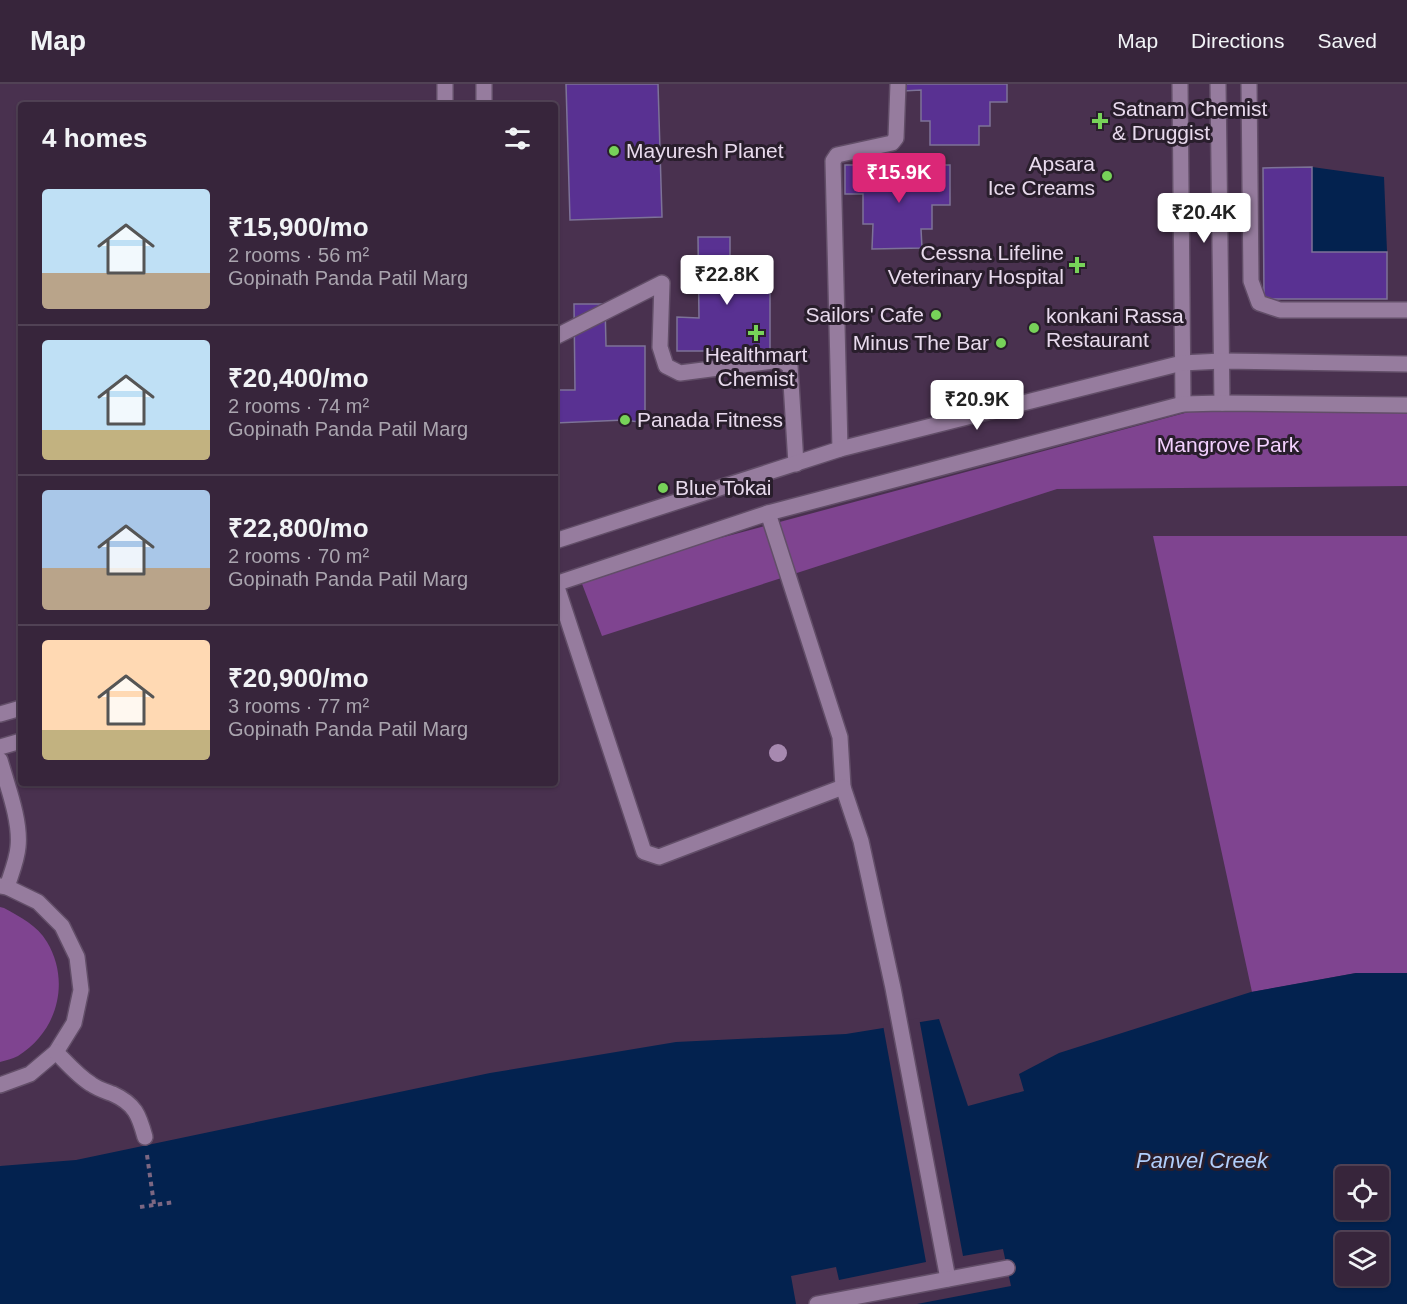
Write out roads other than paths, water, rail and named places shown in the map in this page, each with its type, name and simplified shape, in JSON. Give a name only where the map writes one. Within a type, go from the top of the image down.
[{"type":"street","points":[[445,84],[445,102]]},
{"type":"street","points":[[484,84],[484,102]]},
{"type":"street","points":[[840,449],[833,161],[837,155],[892,143],[896,138],[898,84]]},
{"type":"street","points":[[1180,84],[1183,404]]},
{"type":"street","points":[[1218,84],[1222,403]]},
{"type":"street","points":[[1249,84],[1251,281],[1259,303],[1280,310],[1407,310]]},
{"type":"street","points":[[558,335],[662,283],[660,347],[666,366],[680,373],[781,360],[790,366],[796,464]]},
{"type":"street","points":[[558,540],[840,449],[1182,363],[1222,361],[1407,364]]},
{"type":"street","points":[[558,583],[768,513],[1183,404],[1407,405]]},
{"type":"street","points":[[768,513],[840,737],[843,787],[861,841],[948,1279]]},
{"type":"street","points":[[558,590],[644,852],[659,857],[843,787]]},
{"type":"street","points":[[0,714],[18,709]]},
{"type":"street","points":[[0,747],[18,742]]},
{"type":"street","points":[[0,760],[19,831],[16,860],[4,886],[38,902],[62,926],[77,957],[81,990],[74,1023],[56,1052],[30,1074],[0,1085]]},
{"type":"street","points":[[56,1052],[83,1079],[129,1103],[137,1111],[145,1137]]},
{"type":"street","points":[[817,1304],[1007,1268]]},
{"type":"water","points":[[1312,167],[1384,177],[1387,252],[1312,252]]},
{"type":"water","name":"Panvel Creek","points":[[1356,973],[1407,973],[1407,1304],[0,1304],[0,1166],[76,1160],[490,1073],[676,1042],[846,1034],[939,1019],[968,1106],[1024,1091],[1019,1074],[1059,1053],[1251,992]]},
{"type":"place","name":"Satnam Chemist & Druggist","points":[[1100,121]]},
{"type":"place","name":"Mayuresh Planet","points":[[614,151]]},
{"type":"place","name":"Apsara Ice Creams","points":[[1107,176]]},
{"type":"place","name":"Cessna Lifeline Veterinary Hospital","points":[[1077,265]]},
{"type":"place","name":"Sailors' Cafe","points":[[936,315]]},
{"type":"place","name":"konkani Rassa Restaurant","points":[[1034,328]]},
{"type":"place","name":"Healthmart Chemist","points":[[756,333]]},
{"type":"place","name":"Minus The Bar","points":[[1001,343]]},
{"type":"place","name":"Panada Fitness","points":[[625,420]]},
{"type":"place","name":"Blue Tokai","points":[[663,488]]},
{"type":"park label","name":"Mangrove Park","points":[[1228,445]]}]
